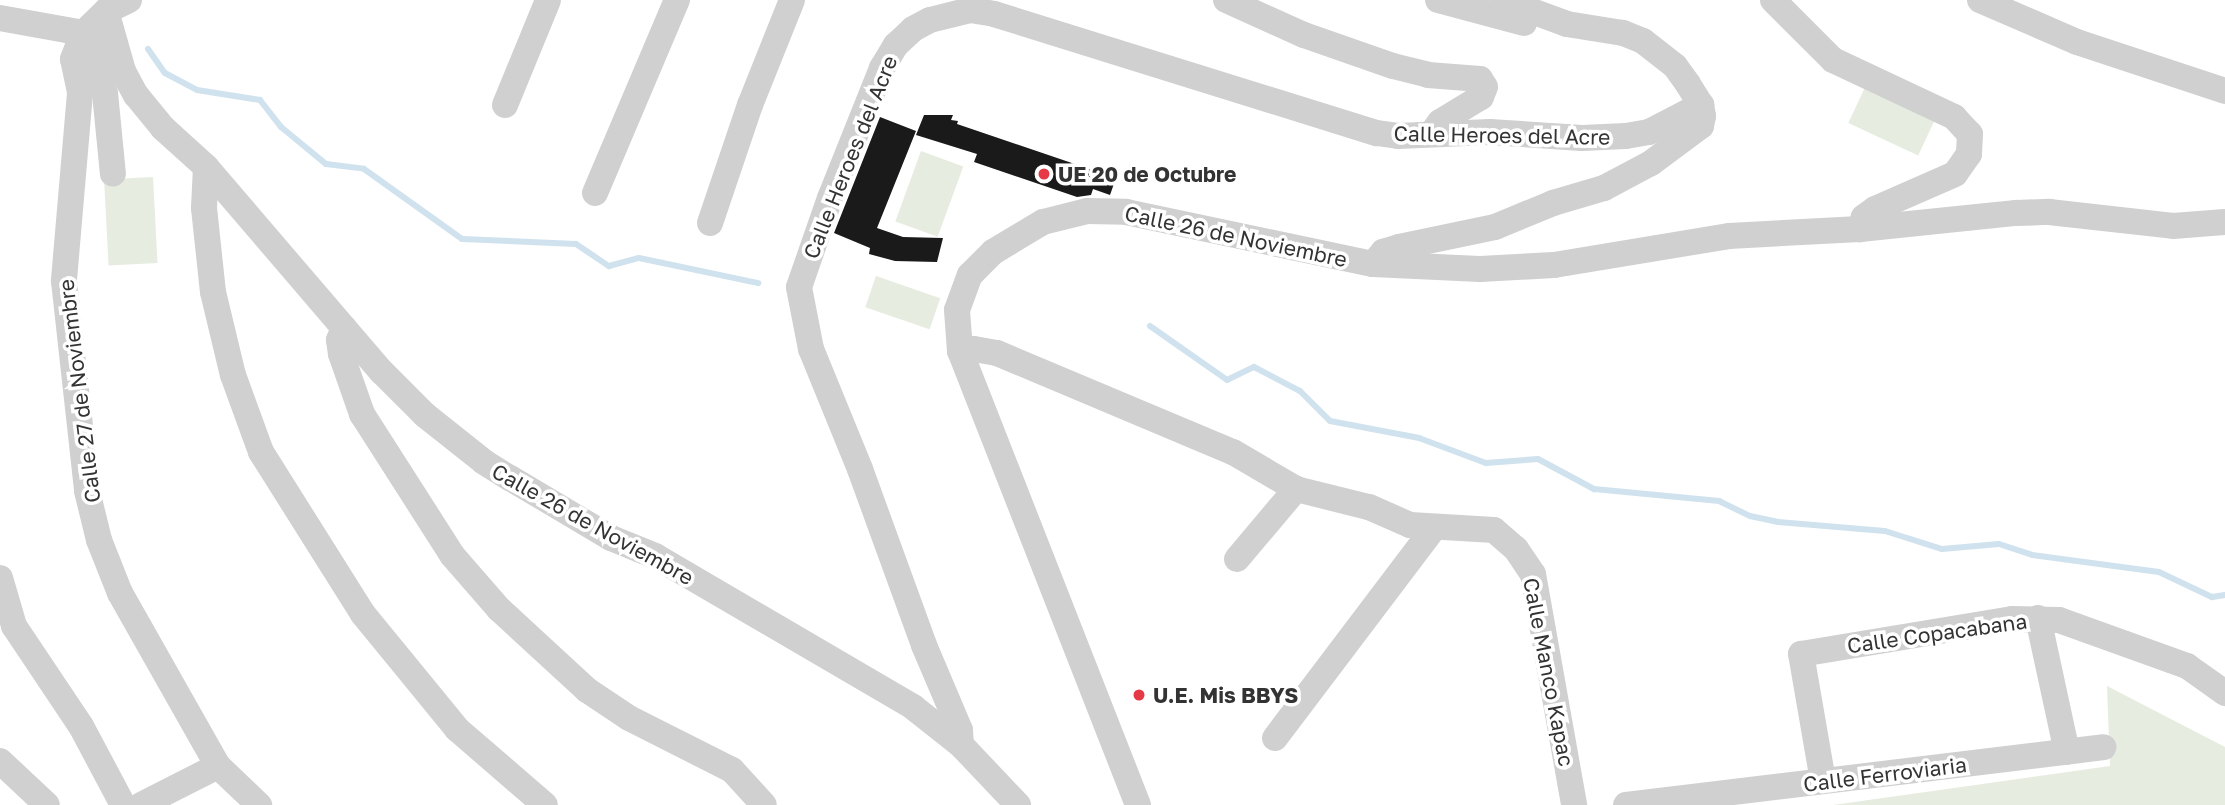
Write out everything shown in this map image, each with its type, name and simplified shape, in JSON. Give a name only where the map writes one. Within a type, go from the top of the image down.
[{"type":"street","points":[[505,105],[548,0]]},
{"type":"street","points":[[596,193],[677,0]]},
{"type":"street","points":[[710,223],[750,104],[792,0]]},
{"type":"street","points":[[1226,0],[1304,35],[1392,66],[1428,75],[1480,79],[1485,87],[1481,97],[1440,122],[1432,133]]},
{"type":"street","points":[[1438,0],[1595,43],[1617,41],[1623,33]]},
{"type":"street","points":[[1373,264],[1383,252],[1495,227],[1553,202],[1604,188],[1686,140],[1700,127],[1703,116],[1701,106],[1675,66],[1643,41],[1623,33],[1567,23],[1502,0]]},
{"type":"street","points":[[1773,0],[1833,60],[1954,117],[1970,134],[1969,154],[1955,174],[1875,209],[1864,217],[1860,229]]},
{"type":"street","points":[[1980,0],[2077,42],[2225,91]]},
{"type":"street","points":[[83,33],[118,6]]},
{"type":"street","name":"Calle 26 de Noviembre","points":[[118,6],[123,71],[136,94],[163,128],[206,167],[344,328],[425,415],[484,463],[611,538],[655,556],[913,707],[961,745],[1018,805]]},
{"type":"street","name":"Calle Heroes del Acre","points":[[961,745],[960,730],[924,645],[860,469],[811,349],[799,287],[835,186],[882,68],[896,45],[913,29],[930,20],[970,10],[982,12],[1044,27],[1377,134],[1626,136],[1649,132],[1701,106]]},
{"type":"street","points":[[0,18],[83,33],[94,42],[95,68],[105,93],[113,174]]},
{"type":"street","name":"Calle 27 de Noviembre","points":[[83,33],[74,59],[80,93],[64,281],[66,324],[87,491],[99,540],[120,593],[218,766],[258,805]]},
{"type":"street","points":[[206,167],[204,208],[213,292],[233,375],[261,452],[362,614],[457,729],[545,805]]},
{"type":"street","name":"Calle 26 de Noviembre","points":[[1138,805],[960,351],[957,310],[970,275],[993,252],[1043,222],[1087,211],[1126,212],[1373,264],[1480,269],[1554,265],[1729,236],[1860,229],[2038,212],[2173,226],[2225,222]]},
{"type":"street","points":[[344,328],[339,340],[341,354],[362,414],[452,555],[499,609],[587,690],[629,718],[732,770],[764,805]]},
{"type":"street","name":"Calle Manco Kapac","points":[[960,351],[974,349],[997,353],[1233,452],[1296,489],[1370,507],[1403,523],[1434,528],[1493,530],[1516,549],[1534,574],[1574,805]]},
{"type":"street","points":[[1237,559],[1296,489]]},
{"type":"street","points":[[1275,738],[1434,528]]},
{"type":"street","points":[[0,578],[13,626],[81,726],[123,805]]},
{"type":"street","points":[[2038,618],[2067,752]]},
{"type":"street","name":"Calle Copacabana","points":[[1823,781],[1801,654],[2012,619],[2038,618],[2059,620],[2188,666],[2225,693]]},
{"type":"street","name":"Calle Ferroviaria","points":[[1626,805],[1697,801],[1823,781],[2103,747]]},
{"type":"street","points":[[0,761],[47,805]]},
{"type":"street","points":[[142,805],[218,766]]},
{"type":"shaded area","points":[[1867,83],[1937,116],[1918,155],[1848,123]]},
{"type":"shaded area","points":[[921,151],[963,166],[938,237],[895,221]]},
{"type":"shaded area","points":[[153,177],[158,263],[109,265],[104,180]]},
{"type":"shaded area","points":[[876,276],[940,298],[930,329],[865,307]]},
{"type":"shaded area","points":[[2107,686],[2225,747],[2225,805],[1833,805],[2110,766]]},
{"type":"building","points":[[924,115],[953,115],[951,120],[958,121],[957,124],[1116,178],[1110,195],[1093,189],[1091,195],[1077,197],[974,162],[977,154],[916,135]]},
{"type":"building","points":[[880,117],[916,131],[877,228],[903,237],[943,238],[937,262],[895,261],[869,254],[870,248],[834,233]]},
{"type":"waterway","points":[[148,49],[165,73],[197,90],[260,100],[281,127],[326,164],[364,169],[462,239],[576,244],[609,266],[639,258],[758,283]]},
{"type":"waterway","points":[[1150,326],[1227,380],[1254,367],[1300,391],[1330,421],[1419,438],[1486,463],[1538,459],[1594,489],[1719,501],[1750,516],[1778,522],[1885,531],[1942,549],[1999,544],[2032,555],[2159,572],[2212,597],[2225,595]]},
{"type":"place","name":"UE 20 de Octubre","points":[[1044,174]]},
{"type":"place","name":"U.E. Mis BBYS","points":[[1139,695]]}]
